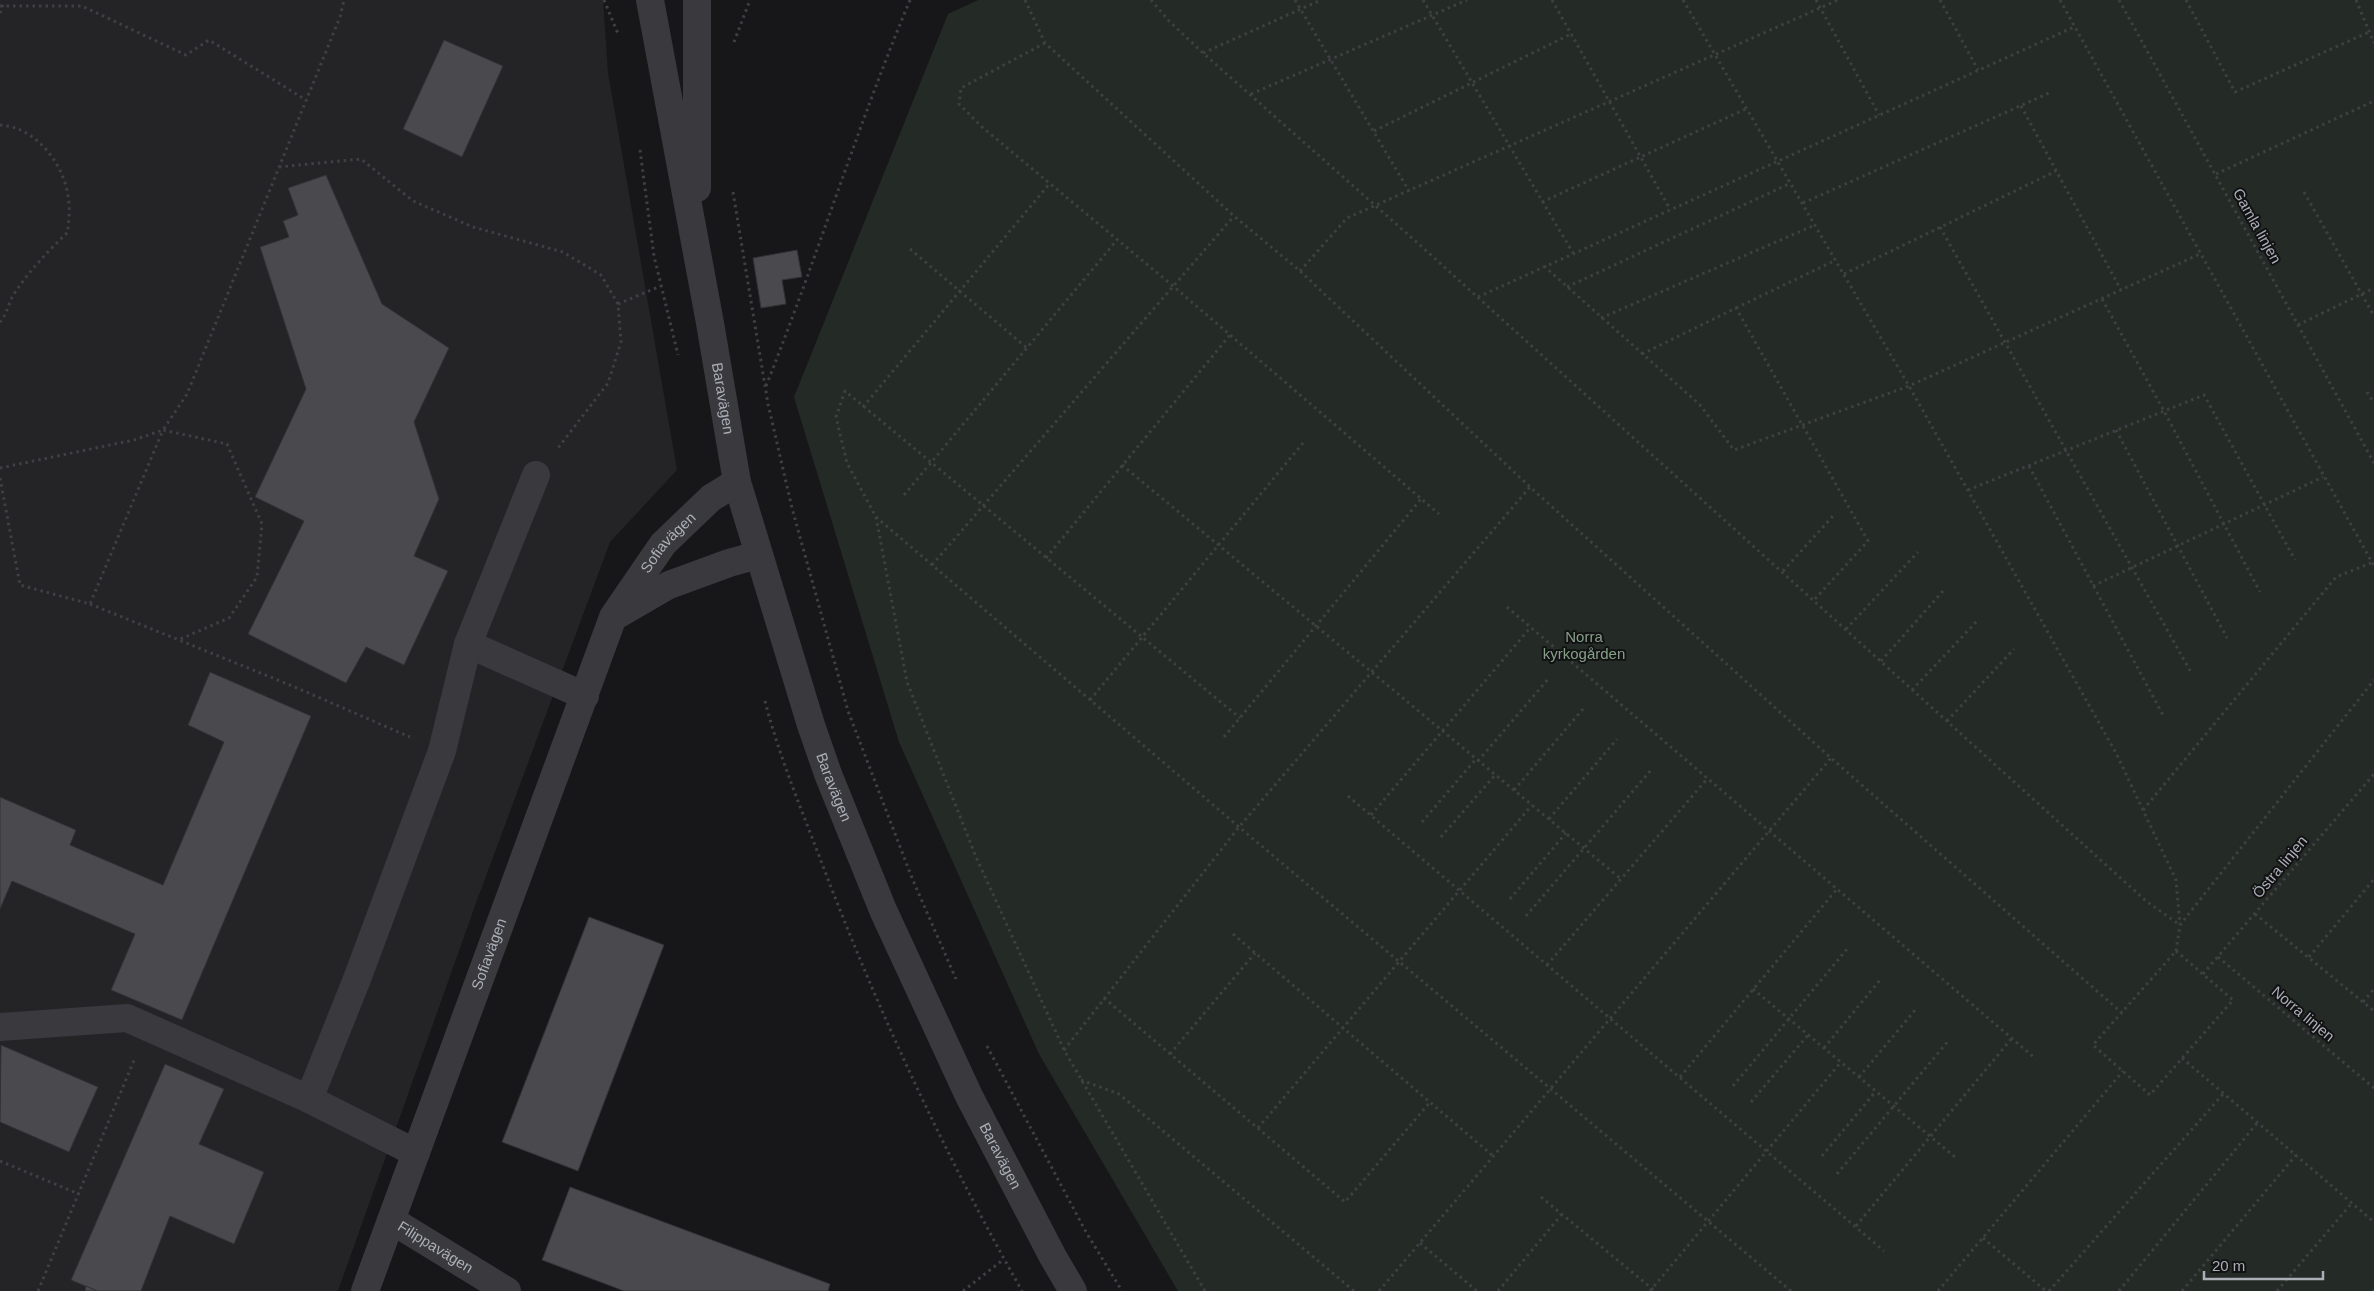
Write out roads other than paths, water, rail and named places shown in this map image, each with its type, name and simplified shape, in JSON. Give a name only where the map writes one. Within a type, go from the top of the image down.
[{"type":"street","name":"Baravägen","points":[[650,0],[737,482],[758,556],[828,774],[883,910],[969,1096],[1053,1257],[1073,1291]]},
{"type":"street","name":"Baravägen","points":[[696,247],[698,136],[697,0]]},
{"type":"street","points":[[309,1099],[357,979],[442,751],[468,644],[536,475]]},
{"type":"street","name":"Sofiavägen","points":[[365,1291],[613,617],[663,544],[711,498],[737,482]]},
{"type":"street","name":"Sofiavägen","points":[[613,617],[669,585],[728,563],[758,556]]},
{"type":"street","points":[[468,644],[584,696]]},
{"type":"street","points":[[0,1027],[127,1018],[309,1099],[416,1153]]},
{"type":"street","name":"Filippavägen","points":[[391,1220],[507,1291]]},
{"type":"park label","name":"Norra kyrkogården","points":[[1584,646]]}]
